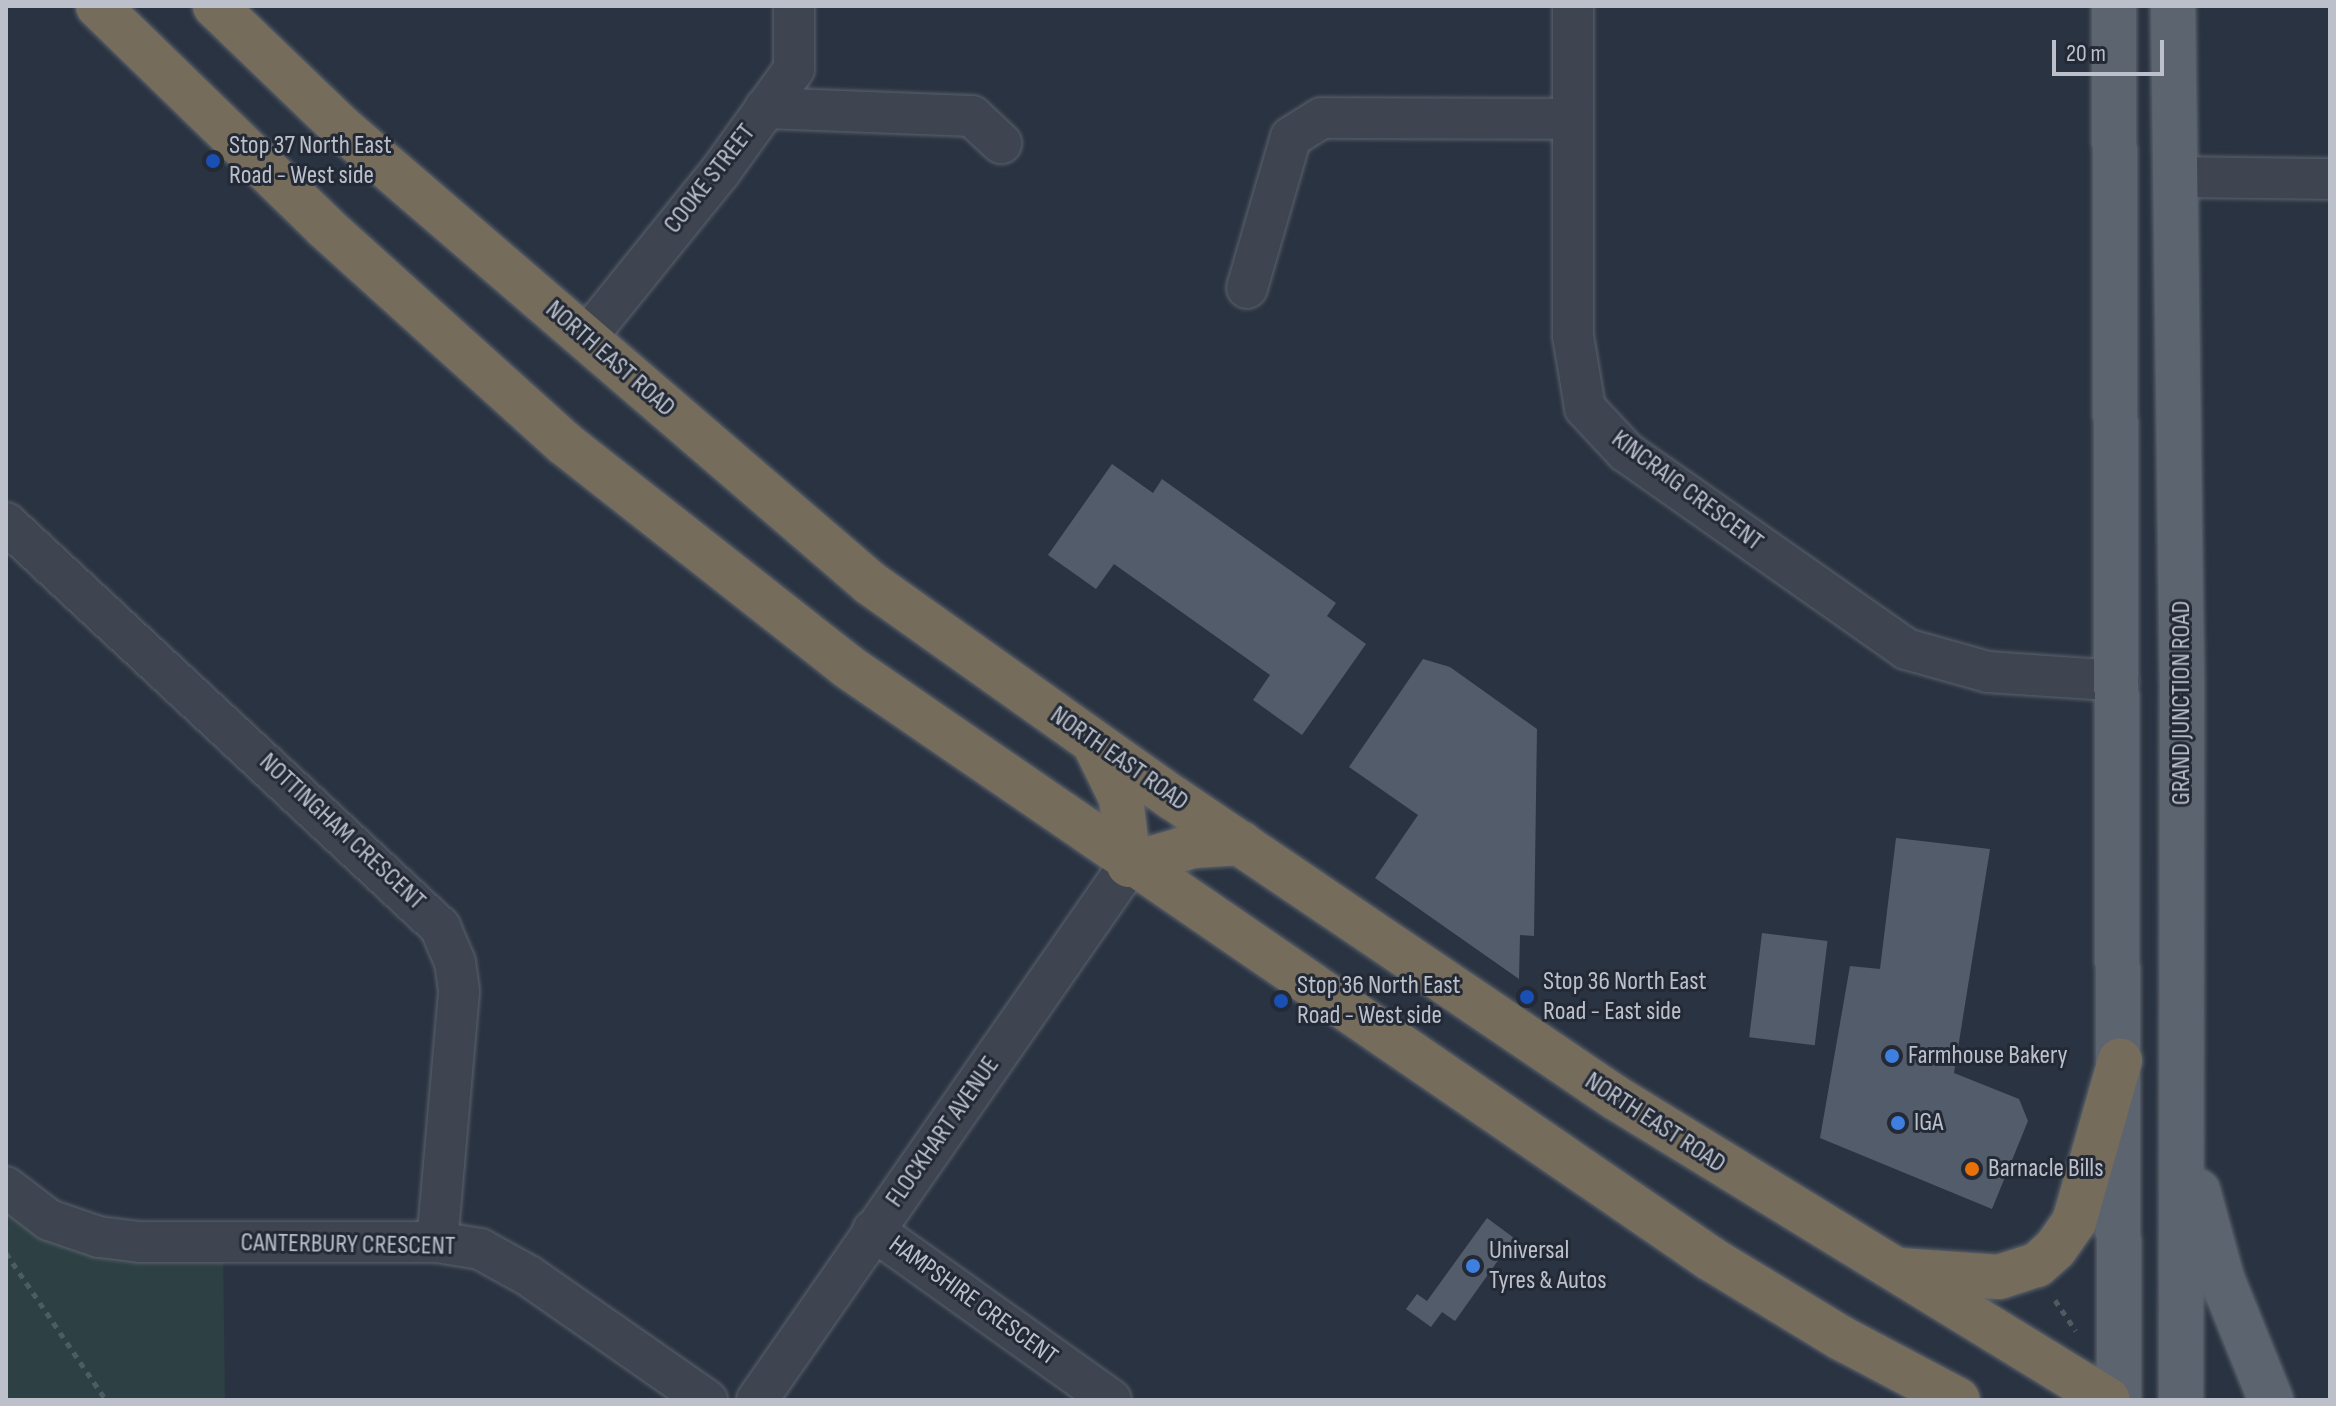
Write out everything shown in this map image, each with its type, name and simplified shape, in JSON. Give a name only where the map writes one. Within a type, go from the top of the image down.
[{"type":"highway","points":[[98,6],[325,227],[564,443],[847,666],[1129,865],[1711,1259],[1841,1338],[1949,1396]]},
{"type":"highway","name":"NORTH EAST ROAD","points":[[215,6],[343,129],[870,583],[1094,743],[1616,1098],[1888,1269],[2108,1400]]},
{"type":"highway","points":[[1094,743],[1121,798],[1129,865]]},
{"type":"highway","points":[[1129,865],[1160,852],[1241,843]]},
{"type":"highway","points":[[1888,1269],[1999,1277],[2037,1265],[2055,1249],[2074,1222],[2120,1060]]},
{"type":"main road","points":[[2114,6],[2119,681],[2119,1400]]},
{"type":"main road","name":"GRAND JUNCTION ROAD","points":[[2173,6],[2182,681],[2184,1138],[2181,1400]]},
{"type":"main road","points":[[2114,176],[2175,177]]},
{"type":"main road","points":[[2119,681],[2182,681]]},
{"type":"main road","points":[[2184,1138],[2222,1279],[2271,1400]]},
{"type":"street","name":"COOKE STREET","points":[[586,338],[794,69],[794,6]]},
{"type":"street","name":"KINCRAIG CRESCENT","points":[[1573,6],[1573,336],[1585,408],[1626,452],[1906,649],[1988,672],[2119,681]]},
{"type":"street","points":[[765,108],[972,116],[1001,143]]},
{"type":"street","points":[[1247,288],[1291,137],[1322,118],[1573,119]]},
{"type":"street","points":[[2175,177],[2330,179]]},
{"type":"street","name":"NOTTINGHAM CRESCENT","points":[[6,523],[440,927],[455,962],[459,992],[437,1242]]},
{"type":"street","name":"FLOCKHART AVENUE","points":[[757,1400],[1129,865]]},
{"type":"street","name":"CANTERBURY CRESCENT","points":[[6,1187],[49,1220],[99,1237],[140,1242],[437,1242],[495,1255],[707,1400]]},
{"type":"street","name":"HAMPSHIRE CRESCENT","points":[[873,1230],[1111,1400]]},
{"type":"path","points":[[6,1253],[106,1400]]},
{"type":"path","points":[[2050,1291],[2082,1339]]},
{"type":"shaded area","points":[[6,1187],[31,1209],[223,1243],[225,1400],[6,1400]]},
{"type":"building","points":[[1112,464],[1153,493],[1162,479],[1336,603],[1327,616],[1366,644],[1302,735],[1253,700],[1270,675],[1114,564],[1096,589],[1048,555]]},
{"type":"building","points":[[1423,659],[1450,667],[1537,729],[1534,936],[1520,935],[1519,979],[1375,878],[1418,815],[1349,767]]},
{"type":"building","points":[[1896,838],[1990,849],[1954,1073],[2019,1099],[2028,1121],[1992,1209],[1820,1138],[1850,966],[1880,969]]},
{"type":"building","points":[[1762,933],[1828,941],[1815,1045],[1749,1037]]},
{"type":"building","name":"Universal Tyres & Autos","points":[[1487,1218],[1514,1238],[1455,1321],[1442,1312],[1431,1327],[1406,1309],[1417,1294],[1427,1301]]},
{"type":"place","name":"Stop 37 North East Road - West side","points":[[213,161]]},
{"type":"place","name":"Stop 36 North East Road - East side","points":[[1527,997]]},
{"type":"place","name":"Stop 36 North East Road - West side","points":[[1281,1001]]},
{"type":"place","name":"Farmhouse Bakery","points":[[1892,1056]]},
{"type":"place","name":"IGA","points":[[1898,1123]]},
{"type":"place","name":"Barnacle Bills","points":[[1972,1169]]},
{"type":"place","name":"Universal Tyres & Autos","points":[[1473,1266]]}]
